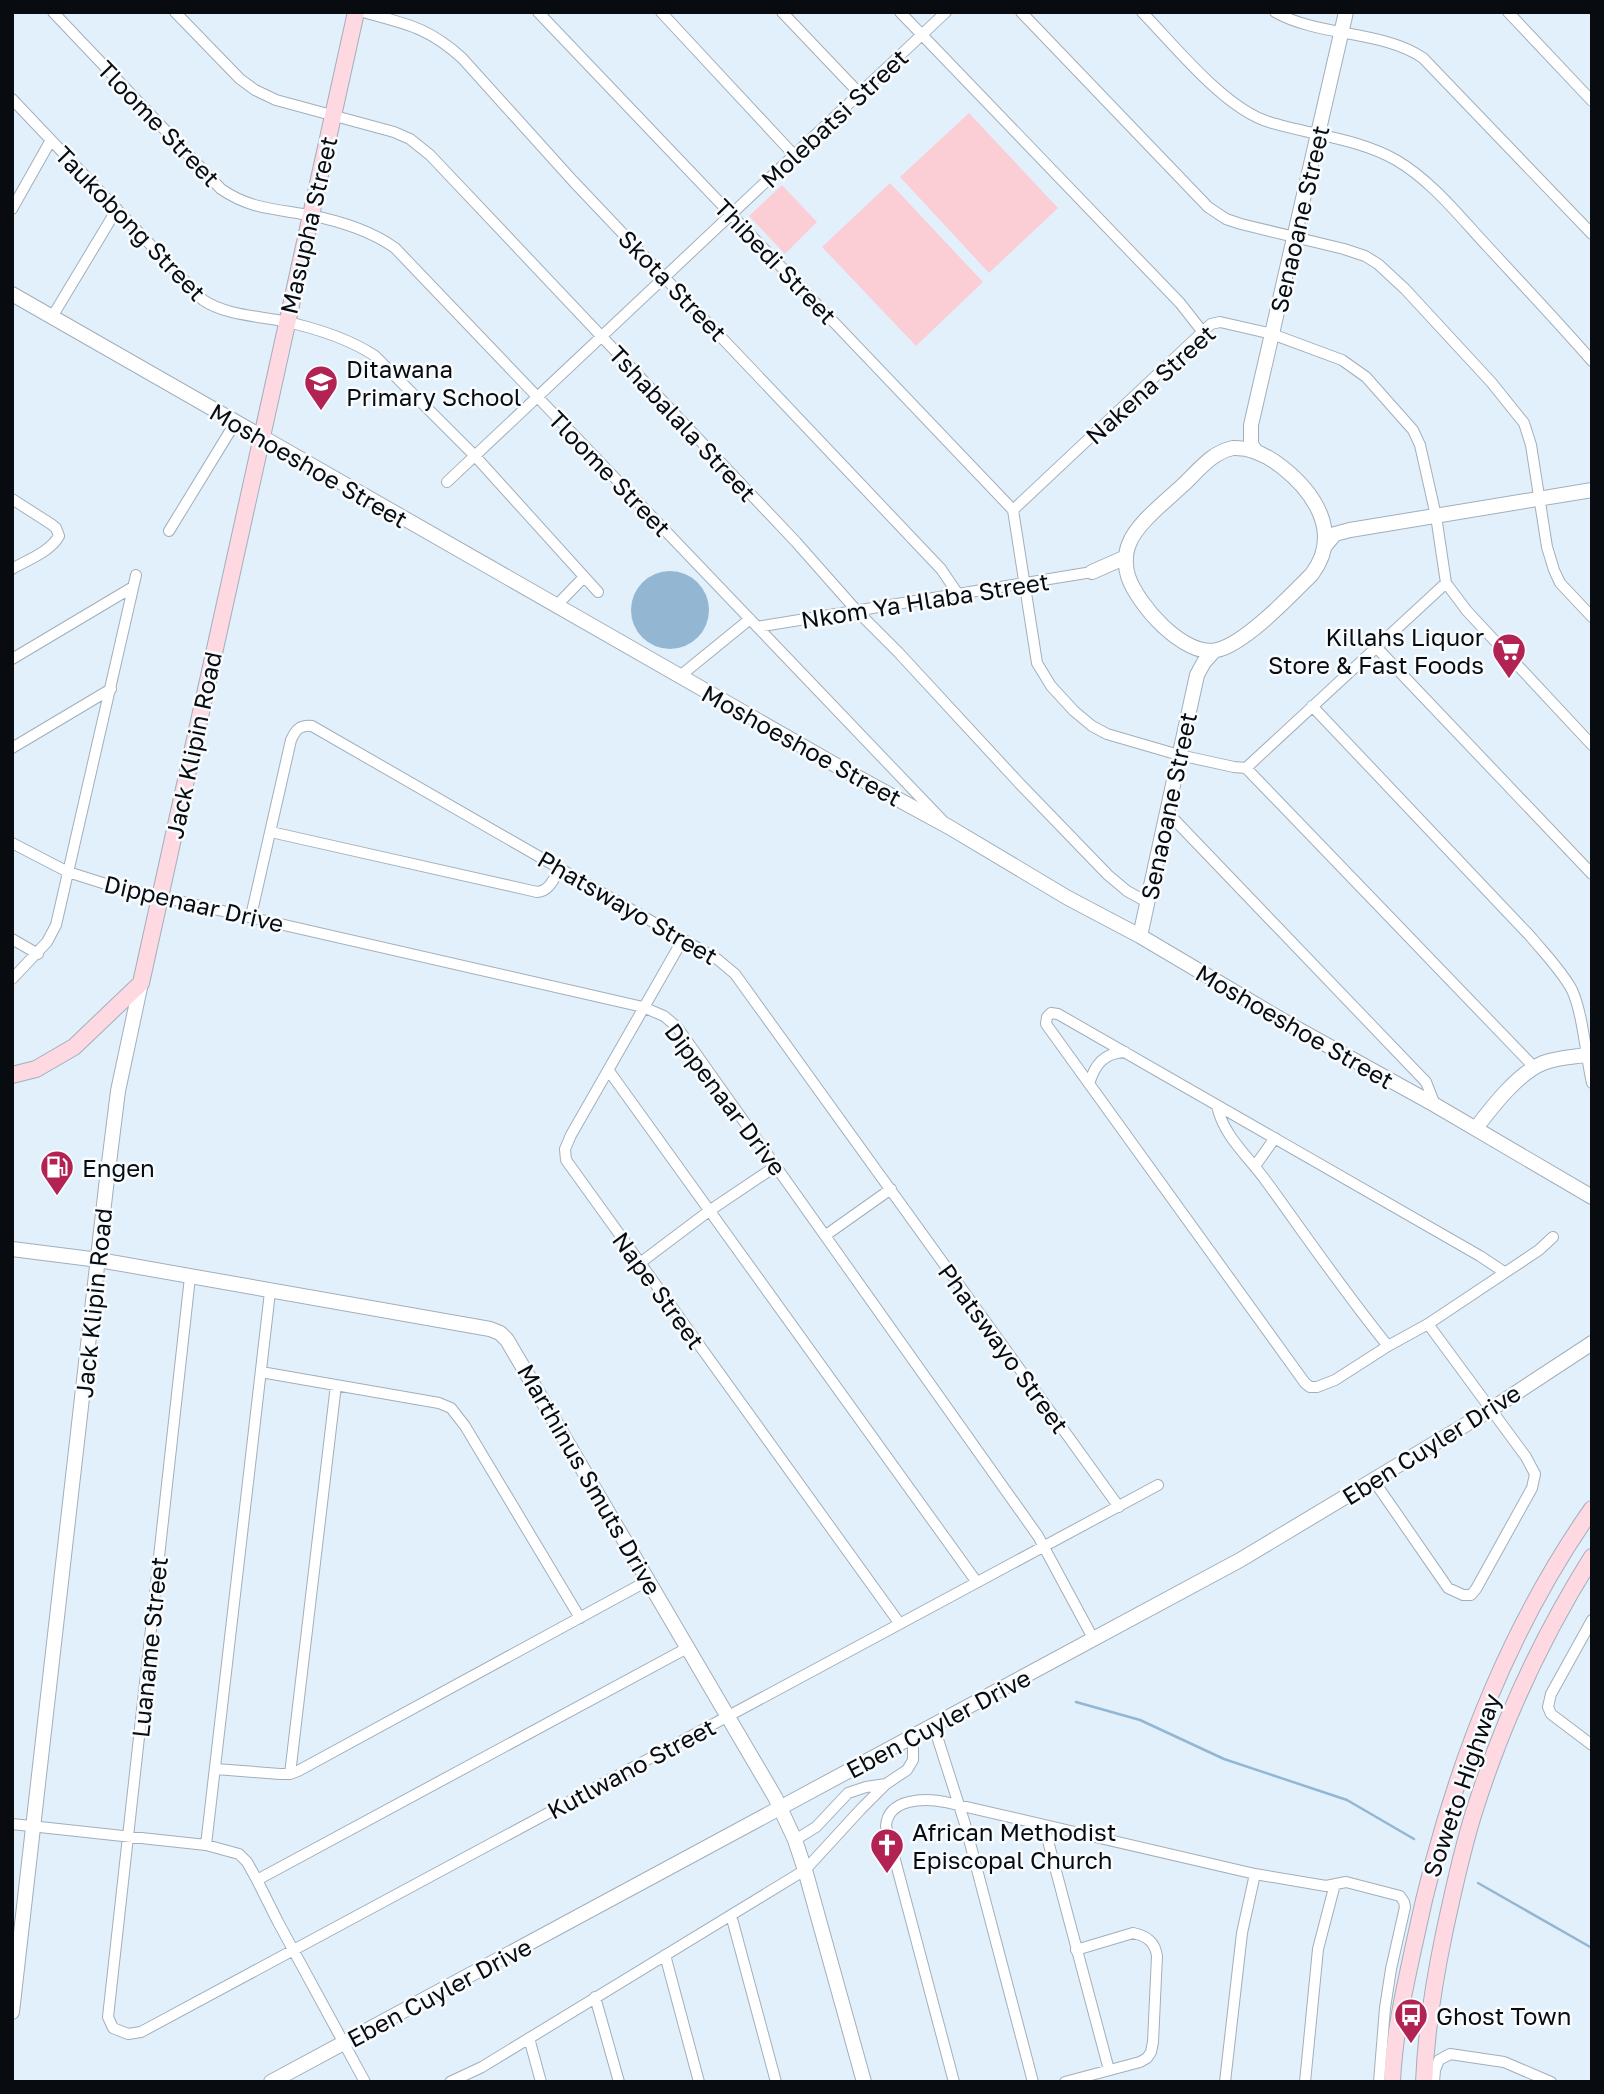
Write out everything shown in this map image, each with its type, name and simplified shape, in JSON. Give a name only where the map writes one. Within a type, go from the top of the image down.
[{"type":"main road","name":"Masupha Street","points":[[261,438],[356,12]]},
{"type":"main road","name":"Jack Klipin Road","points":[[141,983],[261,438]]},
{"type":"main road","points":[[12,1075],[36,1069],[74,1047],[141,983]]},
{"type":"main road","name":"Soweto Highway","points":[[1392,2082],[1400,2012],[1423,1901],[1460,1774],[1493,1690],[1522,1627],[1560,1558],[1592,1510]]},
{"type":"main road","name":"Soweto Highway","points":[[1424,2082],[1436,1972],[1453,1889],[1474,1810],[1515,1703],[1544,1643],[1592,1557]]},
{"type":"street","name":"Tloome Street","points":[[53,12],[221,189],[250,205],[358,228],[395,248],[948,827]]},
{"type":"street","name":"Tshabalala Street","points":[[175,12],[240,79],[255,90],[276,100],[394,132],[420,146],[796,542],[857,611],[1020,784],[1108,875],[1127,891],[1147,902]]},
{"type":"street","name":"Skota Street","points":[[363,12],[416,26],[446,44],[462,58],[573,180],[941,569],[958,594]]},
{"type":"street","name":"Thibedi Street","points":[[538,12],[1013,510]]},
{"type":"street","points":[[661,12],[794,155]]},
{"type":"street","points":[[782,12],[860,94]]},
{"type":"street","points":[[900,12],[1180,303],[1202,331]]},
{"type":"street","name":"Molebatsi Street","points":[[447,482],[946,12]]},
{"type":"street","points":[[1021,12],[1208,206],[1226,219],[1365,256],[1385,269],[1405,289],[1524,423],[1531,445],[1554,570],[1560,583],[1592,617]]},
{"type":"street","points":[[1142,12],[1229,101],[1254,116],[1371,149],[1395,159],[1411,170],[1461,218],[1592,361]]},
{"type":"street","points":[[1275,12],[1300,23],[1412,50],[1423,58],[1592,233]]},
{"type":"street","name":"Senaoane Street","points":[[1233,448],[1246,436],[1251,425],[1346,12]]},
{"type":"street","points":[[1508,12],[1592,101]]},
{"type":"street","name":"Taukobong Street","points":[[12,99],[208,304],[341,337],[375,356],[475,456],[598,592]]},
{"type":"street","points":[[12,209],[51,140]]},
{"type":"street","points":[[52,317],[117,209]]},
{"type":"street","name":"Moshoeshoe Street","points":[[12,295],[948,827],[1068,898],[1140,936],[1592,1197]]},
{"type":"street","name":"Nakena Street","points":[[1013,510],[1202,331],[1211,324],[1220,322],[1272,334],[1342,360],[1366,377],[1413,430],[1428,472],[1446,583]]},
{"type":"street","points":[[169,531],[235,423]]},
{"type":"street","name":"Senaoane Street","points":[[1251,425],[1251,444],[1256,452]]},
{"type":"street","points":[[1233,448],[1256,452],[1275,462],[1299,481],[1317,504],[1321,514],[1324,547],[1319,565],[1298,588],[1243,638],[1214,651],[1192,647],[1177,638],[1151,613],[1129,578],[1126,557],[1129,544],[1143,524],[1216,453],[1233,448]]},
{"type":"street","points":[[1324,547],[1335,534],[1350,530],[1592,490]]},
{"type":"street","points":[[12,499],[51,524],[58,532],[57,540],[12,569]]},
{"type":"street","points":[[1013,510],[1037,663],[1051,686],[1074,711],[1107,734],[1179,755],[1246,768],[1534,1067]]},
{"type":"street","points":[[1321,514],[1350,530]]},
{"type":"street","name":"Nkom Ya Hlaba Street","points":[[1092,572],[1126,557]]},
{"type":"street","name":"Nkom Ya Hlaba Street","points":[[680,676],[754,623],[857,611],[1092,572],[1129,578]]},
{"type":"street","points":[[556,606],[584,577]]},
{"type":"street","points":[[12,659],[135,581],[56,925],[38,954],[12,979]]},
{"type":"street","points":[[1246,768],[1446,583],[1467,611],[1592,745]]},
{"type":"street","name":"Senaoane Street","points":[[1192,647],[1197,675]]},
{"type":"street","points":[[1376,647],[1592,874]]},
{"type":"street","name":"Senaoane Street","points":[[1140,936],[1197,675],[1214,651]]},
{"type":"street","points":[[12,748],[111,689]]},
{"type":"street","points":[[1312,706],[1562,973],[1573,993],[1589,1055],[1592,1083]]},
{"type":"street","name":"Phatswayo Street","points":[[251,916],[291,740],[295,730],[312,726],[717,959],[735,974],[1119,1507]]},
{"type":"street","points":[[1167,812],[1426,1082],[1435,1105]]},
{"type":"street","points":[[271,832],[537,892],[549,886],[560,868]]},
{"type":"street","name":"Dippenaar Drive","points":[[12,843],[68,872],[109,885],[643,1007],[664,1016],[677,1027],[826,1235],[1044,1547],[1094,1640]]},
{"type":"street","points":[[12,939],[38,954]]},
{"type":"street","name":"Nape Street","points":[[683,939],[571,1135],[565,1155],[569,1165],[900,1623]]},
{"type":"street","name":"Jack Klipin Road","points":[[12,2012],[118,1091],[141,983]]},
{"type":"street","points":[[1504,1272],[1126,1052],[1058,1014],[1048,1016],[1046,1024],[1304,1383],[1311,1387],[1335,1380],[1427,1324],[1539,1250],[1553,1237]]},
{"type":"street","points":[[1089,1084],[1094,1069],[1102,1059],[1111,1054],[1126,1052]]},
{"type":"street","points":[[1476,1128],[1507,1091],[1534,1067],[1557,1059],[1589,1055]]},
{"type":"street","points":[[609,1071],[976,1581]]},
{"type":"street","points":[[1217,1105],[1220,1120],[1230,1138],[1255,1166],[1388,1346]]},
{"type":"street","points":[[1255,1166],[1275,1138]]},
{"type":"street","points":[[640,1263],[709,1211],[776,1166]]},
{"type":"street","points":[[826,1235],[891,1189]]},
{"type":"street","name":"Marthinus Smuts Drive","points":[[12,1249],[99,1260],[490,1329],[500,1333],[511,1345],[689,1647],[780,1808],[805,1870],[864,2082]]},
{"type":"street","name":"Luaname Street","points":[[108,2017],[190,1277]]},
{"type":"street","points":[[206,1845],[270,1292]]},
{"type":"street","points":[[1374,1481],[1448,1588],[1456,1593],[1471,1595],[1532,1488],[1535,1479],[1533,1468],[1526,1457],[1427,1324]]},
{"type":"street","name":"Eben Cuyler Drive","points":[[271,2082],[1240,1560],[1490,1410],[1592,1343]]},
{"type":"street","points":[[261,1372],[439,1403],[451,1408],[465,1426],[580,1618]]},
{"type":"street","points":[[290,1774],[337,1385]]},
{"type":"street","name":"Kutlwano Street","points":[[108,2017],[113,2028],[135,2034],[1158,1485]]},
{"type":"street","points":[[216,1769],[290,1774],[649,1580]]},
{"type":"street","points":[[1592,1620],[1551,1694],[1548,1707],[1551,1714],[1592,1745]]},
{"type":"street","points":[[257,1880],[689,1647]]},
{"type":"street","points":[[934,1727],[960,1806],[1033,2082]]},
{"type":"street","points":[[458,2080],[805,1870],[886,1784],[907,1770],[913,1760],[910,1739]]},
{"type":"street","points":[[795,1840],[816,1827],[848,1793],[886,1784]]},
{"type":"street","points":[[954,2082],[886,1826],[886,1819],[891,1812],[913,1801],[927,1799],[1255,1874],[1326,1886],[1342,1882],[1402,1897],[1405,1907],[1387,2000],[1379,2082]]},
{"type":"street","points":[[12,1824],[206,1845],[239,1854],[257,1880],[365,2082]]},
{"type":"street","points":[[1044,1826],[1109,2070]]},
{"type":"street","points":[[1226,2082],[1242,1933],[1255,1874]]},
{"type":"street","points":[[1305,2082],[1318,1949],[1335,1884]]},
{"type":"street","points":[[732,1915],[776,2082]]},
{"type":"street","points":[[1065,2082],[1140,2062],[1151,2052],[1154,2034],[1156,1949],[1147,1937],[1133,1933],[1076,1950]]},
{"type":"street","points":[[665,1955],[699,2082]]},
{"type":"street","points":[[595,1997],[619,2082]]},
{"type":"street","points":[[529,2038],[541,2082]]},
{"type":"street","points":[[1434,2082],[1437,2064],[1443,2056],[1453,2054],[1504,2062],[1551,2082]]},
{"type":"shaded area","points":[[969,113],[1058,208],[989,273],[900,177]]},
{"type":"shaded area","points":[[890,183],[983,282],[916,346],[822,247]]},
{"type":"shaded area","points":[[782,185],[817,222],[785,254],[749,216]]},
{"type":"water","points":[[670,571],[685,574],[702,588],[709,610],[706,625],[692,642],[670,649],[655,646],[638,632],[631,610],[634,595],[648,578]]},
{"type":"waterway","points":[[1076,1702],[1140,1720],[1224,1759],[1347,1800],[1414,1839]]},
{"type":"waterway","points":[[1478,1883],[1592,1948]]},
{"type":"place","name":"Ditawana Primary School","points":[[321,412]]},
{"type":"place","name":"Killahs Liquor Store & Fast Foods","points":[[1509,680]]},
{"type":"place","name":"Engen","points":[[57,1197]]},
{"type":"place","name":"African Methodist Episcopal Church","points":[[887,1875]]},
{"type":"place","name":"Ghost Town","points":[[1411,2045]]}]
